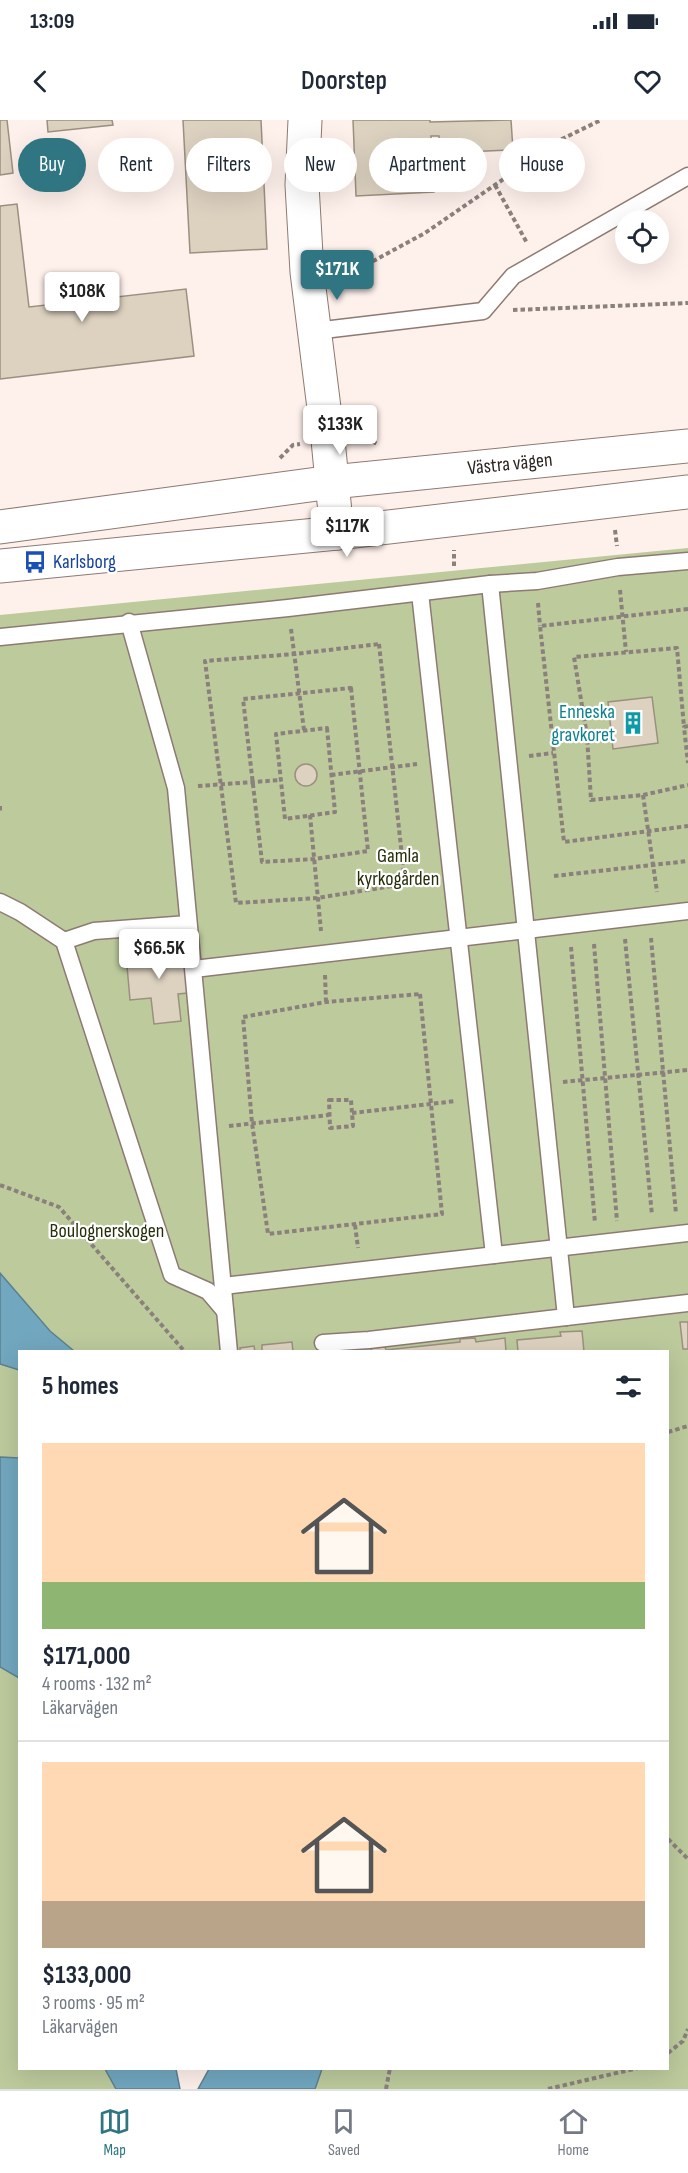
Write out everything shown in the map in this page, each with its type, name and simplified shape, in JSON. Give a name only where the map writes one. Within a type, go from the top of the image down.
[{"type":"main road","points":[[305,120],[302,185],[307,272],[337,533]]},
{"type":"main road","name":"Västra vägen","points":[[0,527],[332,483],[688,446]]},
{"type":"main road","points":[[0,566],[337,533],[688,492]]},
{"type":"lane","points":[[315,331],[483,311],[513,276],[688,176]]},
{"type":"lane","points":[[0,637],[129,622],[288,608],[490,584],[537,581],[618,567],[688,561]]},
{"type":"lane","points":[[490,584],[566,1317]]},
{"type":"lane","points":[[420,592],[494,1255]]},
{"type":"lane","points":[[129,622],[176,788],[229,1350]]},
{"type":"lane","points":[[0,902],[20,912],[64,941],[172,1275],[208,1291],[225,1311]]},
{"type":"lane","points":[[194,969],[688,911]]},
{"type":"lane","points":[[64,941],[94,931],[188,924]]},
{"type":"lane","points":[[223,1286],[683,1234]]},
{"type":"lane","points":[[323,1343],[369,1340],[688,1303]]},
{"type":"path","points":[[307,272],[353,272],[425,234],[562,139],[601,120]]},
{"type":"path","points":[[495,185],[538,261]]},
{"type":"path","points":[[483,311],[688,303]]},
{"type":"path","points":[[454,553],[454,566]]},
{"type":"path","points":[[618,567],[626,652]]},
{"type":"path","points":[[288,608],[304,730]]},
{"type":"path","points":[[688,609],[540,626],[564,842],[688,826]]},
{"type":"path","points":[[380,644],[393,766],[405,884],[317,898],[236,903],[219,785],[205,661],[380,644]]},
{"type":"path","points":[[688,763],[677,648],[574,657],[587,736],[591,800],[643,795],[688,785]]},
{"type":"path","points":[[351,688],[368,850],[314,859],[262,862],[243,699],[300,693],[351,688]]},
{"type":"path","points":[[327,728],[331,775],[335,812],[285,819],[276,734],[327,728]]},
{"type":"path","points":[[554,741],[587,736]]},
{"type":"path","points":[[331,775],[438,762]]},
{"type":"path","points":[[176,788],[281,780]]},
{"type":"path","points":[[643,795],[653,865],[663,1072],[683,1234]]},
{"type":"path","points":[[0,806],[0,813]]},
{"type":"path","points":[[310,815],[326,1002]]},
{"type":"path","points":[[554,876],[688,861]]},
{"type":"path","points":[[623,919],[654,1237]]},
{"type":"path","points":[[592,923],[619,1241]]},
{"type":"path","points":[[570,925],[596,1243]]},
{"type":"path","points":[[420,994],[442,1214],[268,1234],[252,1123],[243,1017],[326,1002],[420,994]]},
{"type":"path","points":[[542,1084],[688,1070]]},
{"type":"path","points":[[352,1113],[477,1099]]},
{"type":"path","points":[[351,1100],[353,1126],[330,1128],[329,1115],[328,1101],[351,1100]]},
{"type":"path","points":[[209,1128],[329,1115]]},
{"type":"path","points":[[0,1185],[59,1207],[183,1350]]},
{"type":"path","points":[[669,1432],[688,1426]]},
{"type":"path","points":[[669,1840],[688,1859]]},
{"type":"path","points":[[669,2052],[683,2042],[688,2029]]},
{"type":"path","points":[[386,2089],[390,2070]]},
{"type":"path","points":[[548,2089],[629,2070]]},
{"type":"green space","name":"Gamla kyrkogården","points":[[688,548],[688,2089],[315,2089],[322,2070],[669,2070],[669,1350],[72,1350],[50,1331],[0,1273],[0,615]]},
{"type":"green space","points":[[0,1364],[18,1370],[18,1458],[0,1457]]},
{"type":"green space","points":[[0,1667],[18,1677],[18,2070],[106,2070],[116,2089],[0,2089]]},
{"type":"water","points":[[0,1273],[50,1331],[73,1350],[18,1350],[18,1370],[0,1364]]},
{"type":"water","points":[[0,1457],[18,1458],[18,1677],[0,1667]]},
{"type":"water","points":[[106,2070],[176,2070],[180,2089],[116,2089]]},
{"type":"water","points":[[208,2070],[322,2070],[315,2089],[198,2089]]},
{"type":"building","points":[[0,120],[7,120],[13,173],[0,175]]},
{"type":"building","points":[[47,120],[112,120],[113,125],[48,132]]},
{"type":"building","points":[[183,120],[261,120],[262,138],[186,138],[186,177]]},
{"type":"building","points":[[353,120],[430,120],[430,122],[511,120],[512,138],[499,138],[499,151],[487,151],[487,138],[431,136],[431,138],[369,138],[369,192],[434,192],[356,196],[357,138],[354,138]]},
{"type":"building","points":[[187,192],[264,192],[267,249],[190,253]]},
{"type":"building","points":[[17,204],[29,307],[186,289],[194,356],[0,379],[0,206]]},
{"type":"building","name":"Enneska gravkoret","points":[[652,697],[658,743],[613,749],[608,702]]},
{"type":"building","points":[[302,764],[310,764],[317,771],[317,779],[310,786],[302,786],[295,779],[295,771]]},
{"type":"building","points":[[171,936],[174,962],[185,961],[188,993],[178,994],[181,1021],[154,1024],[151,998],[130,1000],[127,966],[146,964],[143,939]]},
{"type":"building","points":[[680,1322],[688,1322],[688,1349],[683,1349]]},
{"type":"building","points":[[582,1331],[584,1350],[518,1350],[517,1340],[561,1336],[560,1332]]},
{"type":"building","points":[[475,1338],[476,1342],[505,1338],[506,1350],[386,1350],[460,1342],[460,1339]]},
{"type":"building","points":[[292,1342],[293,1350],[262,1350],[262,1345]]},
{"type":"building","points":[[254,1346],[255,1350],[240,1350],[240,1348]]},
{"type":"building","points":[[385,1347],[386,1350],[372,1350],[371,1348]]},
{"type":"place","name":"Karlsborg","points":[[35,562]]},
{"type":"place","name":"Enneska gravkoret","points":[[633,723]]},
{"type":"park label","name":"Boulognerskogen","points":[[107,1231]]}]
